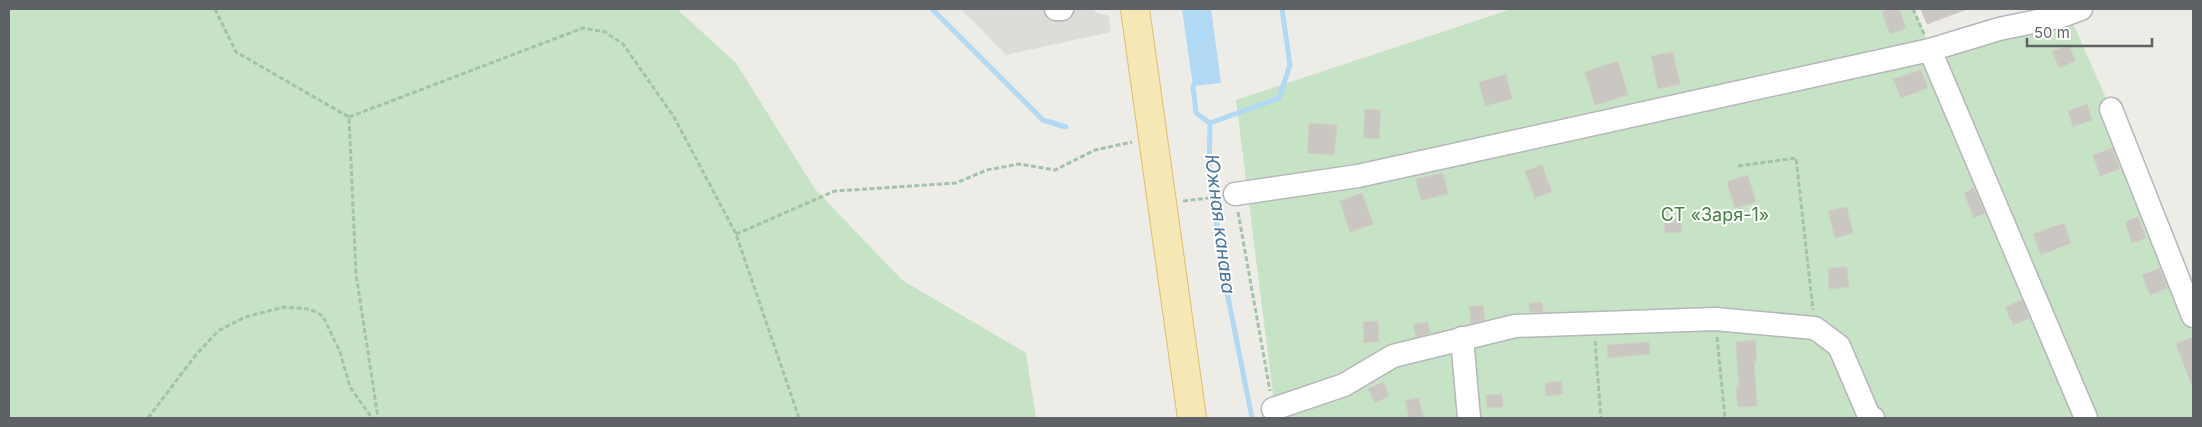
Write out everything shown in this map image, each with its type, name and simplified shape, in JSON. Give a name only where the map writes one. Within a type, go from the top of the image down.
[{"type":"main road","points":[[1135,9],[1192,418]]},
{"type":"lane","points":[[1056,9],[1062,9]]},
{"type":"lane","points":[[1234,194],[1358,176],[1930,50],[2000,28],[2062,16],[2081,9]]},
{"type":"lane","points":[[1930,50],[2086,418]]},
{"type":"lane","points":[[2111,110],[2193,316]]},
{"type":"lane","points":[[1273,409],[1344,385],[1393,356],[1514,326],[1715,319],[1815,328],[1839,346],[1869,416],[1873,418]]},
{"type":"lane","points":[[1462,338],[1469,418]]},
{"type":"path","points":[[215,9],[236,52],[349,117]]},
{"type":"path","points":[[1913,9],[1930,50]]},
{"type":"path","points":[[349,117],[583,28],[605,32],[623,44],[674,117],[736,234],[799,418]]},
{"type":"path","points":[[349,117],[356,274],[378,418]]},
{"type":"path","points":[[736,234],[835,191],[956,183],[987,170],[1019,164],[1055,170],[1095,150],[1138,141]]},
{"type":"path","points":[[1738,166],[1796,158],[1815,328]]},
{"type":"path","points":[[1234,194],[1273,409]]},
{"type":"path","points":[[148,418],[218,331],[245,317],[284,307],[310,309],[323,316],[340,352],[350,387],[372,418]]},
{"type":"path","points":[[1715,319],[1724,418]]},
{"type":"path","points":[[1594,322],[1601,418]]},
{"type":"shaded area","points":[[961,9],[1094,9],[1095,12],[1109,16],[1111,32],[1006,55]]},
{"type":"green space","points":[[9,9],[677,9],[736,63],[815,189],[902,280],[1026,353],[1036,418],[9,418]]},
{"type":"green space","name":"СТ «Заря-1»","points":[[1511,9],[1914,9],[1929,43],[2067,10],[2111,109],[2193,326],[2193,418],[1276,418],[1236,100]]},
{"type":"water","points":[[1182,9],[1211,9],[1221,83],[1193,86]]},
{"type":"building","points":[[1890,9],[1899,9],[1906,28],[1890,34],[1882,12]]},
{"type":"building","points":[[1921,9],[1965,9],[1965,10],[1927,24]]},
{"type":"building","points":[[2069,45],[2075,61],[2059,68],[2052,51]]},
{"type":"building","points":[[1673,52],[1680,84],[1658,89],[1651,56]]},
{"type":"building","points":[[1618,61],[1628,95],[1595,105],[1585,72]]},
{"type":"building","points":[[1921,70],[1928,88],[1901,98],[1893,79]]},
{"type":"building","points":[[1506,74],[1512,99],[1485,106],[1479,82]]},
{"type":"building","points":[[2087,104],[2092,120],[2073,127],[2068,111]]},
{"type":"building","points":[[1365,109],[1381,110],[1379,139],[1363,138]]},
{"type":"building","points":[[1309,123],[1337,125],[1334,155],[1307,153]]},
{"type":"building","points":[[2112,148],[2120,169],[2100,176],[2093,155]]},
{"type":"building","points":[[1542,165],[1552,192],[1535,198],[1525,171]]},
{"type":"building","points":[[1443,173],[1448,194],[1421,200],[1416,179]]},
{"type":"building","points":[[1748,175],[1756,202],[1735,208],[1727,182]]},
{"type":"building","points":[[1974,188],[1985,213],[1974,218],[1964,193]]},
{"type":"building","points":[[1362,193],[1373,224],[1350,232],[1340,201]]},
{"type":"building","points":[[1847,207],[1853,233],[1835,238],[1828,211]]},
{"type":"building","points":[[2138,217],[2146,238],[2132,243],[2125,222]]},
{"type":"building","points":[[1680,218],[1682,232],[1665,233],[1664,220]]},
{"type":"building","points":[[2064,223],[2071,243],[2041,255],[2033,234]]},
{"type":"building","points":[[1847,267],[1849,287],[1829,289],[1828,268]]},
{"type":"building","points":[[2160,268],[2168,288],[2150,295],[2142,275]]},
{"type":"building","points":[[2022,300],[2029,318],[2013,325],[2005,307]]},
{"type":"building","points":[[1542,302],[1543,312],[1530,312],[1529,303]]},
{"type":"building","points":[[1483,305],[1485,320],[1471,323],[1469,307]]},
{"type":"building","points":[[1378,321],[1379,341],[1364,343],[1363,322]]},
{"type":"building","points":[[1428,322],[1430,333],[1416,337],[1413,324]]},
{"type":"building","points":[[2193,337],[2193,386],[2192,386],[2176,344]]},
{"type":"building","points":[[1755,340],[1757,361],[1754,361],[1757,406],[1738,407],[1736,387],[1739,387],[1736,342]]},
{"type":"building","points":[[1649,342],[1650,354],[1608,358],[1607,345]]},
{"type":"building","points":[[1561,381],[1563,394],[1546,396],[1545,383]]},
{"type":"building","points":[[1383,382],[1389,396],[1375,403],[1368,389]]},
{"type":"building","points":[[1502,394],[1503,407],[1487,408],[1486,395]]},
{"type":"building","points":[[1419,398],[1423,418],[1409,418],[1405,400]]},
{"type":"waterway","points":[[932,9],[1043,120],[1066,127]]},
{"type":"waterway","points":[[1210,123],[1279,98],[1290,65],[1282,9]]},
{"type":"waterway","name":"Южная канава","points":[[1197,81],[1193,86],[1196,113],[1210,123],[1209,174],[1228,297],[1252,418]]}]
